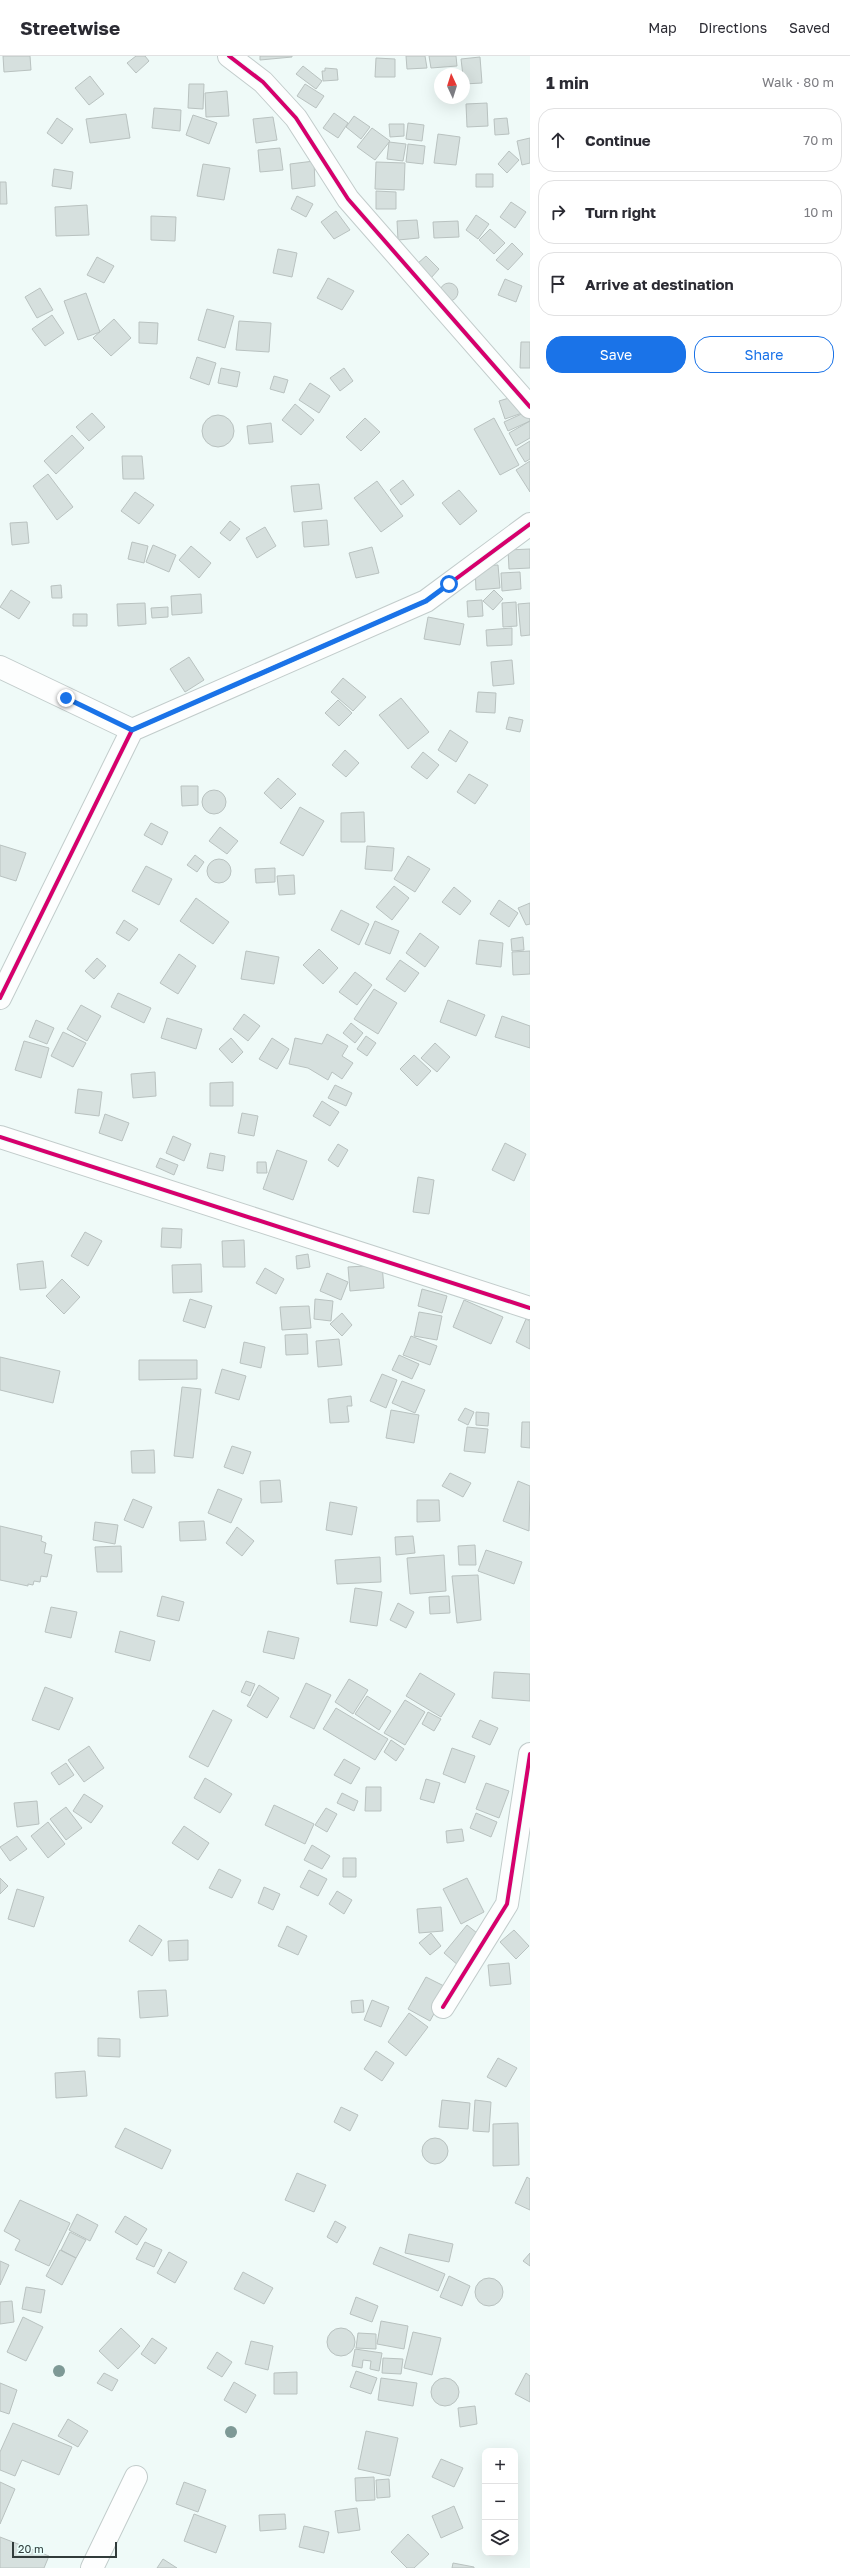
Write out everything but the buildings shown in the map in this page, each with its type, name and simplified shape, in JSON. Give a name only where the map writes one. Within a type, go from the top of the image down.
[{"type":"street","points":[[229,56],[263,82],[296,118],[348,199],[530,406]]},
{"type":"street","points":[[0,998],[132,730],[426,601],[530,524]]},
{"type":"street","points":[[0,667],[132,730]]},
{"type":"street","points":[[0,1137],[530,1308]]},
{"type":"street","points":[[443,2007],[506,1904],[530,1754]]},
{"type":"street","points":[[92,2568],[136,2477]]},
{"type":"cycle path","points":[[229,56],[263,82],[296,118],[348,199],[530,407]]},
{"type":"cycle path","points":[[0,998],[132,730],[426,601],[530,524]]},
{"type":"cycle path","points":[[0,1137],[530,1308]]},
{"type":"cycle path","points":[[443,2007],[507,1904],[530,1754]]},
{"type":"route","points":[[66,698],[132,730],[426,601],[449,584]]}]
